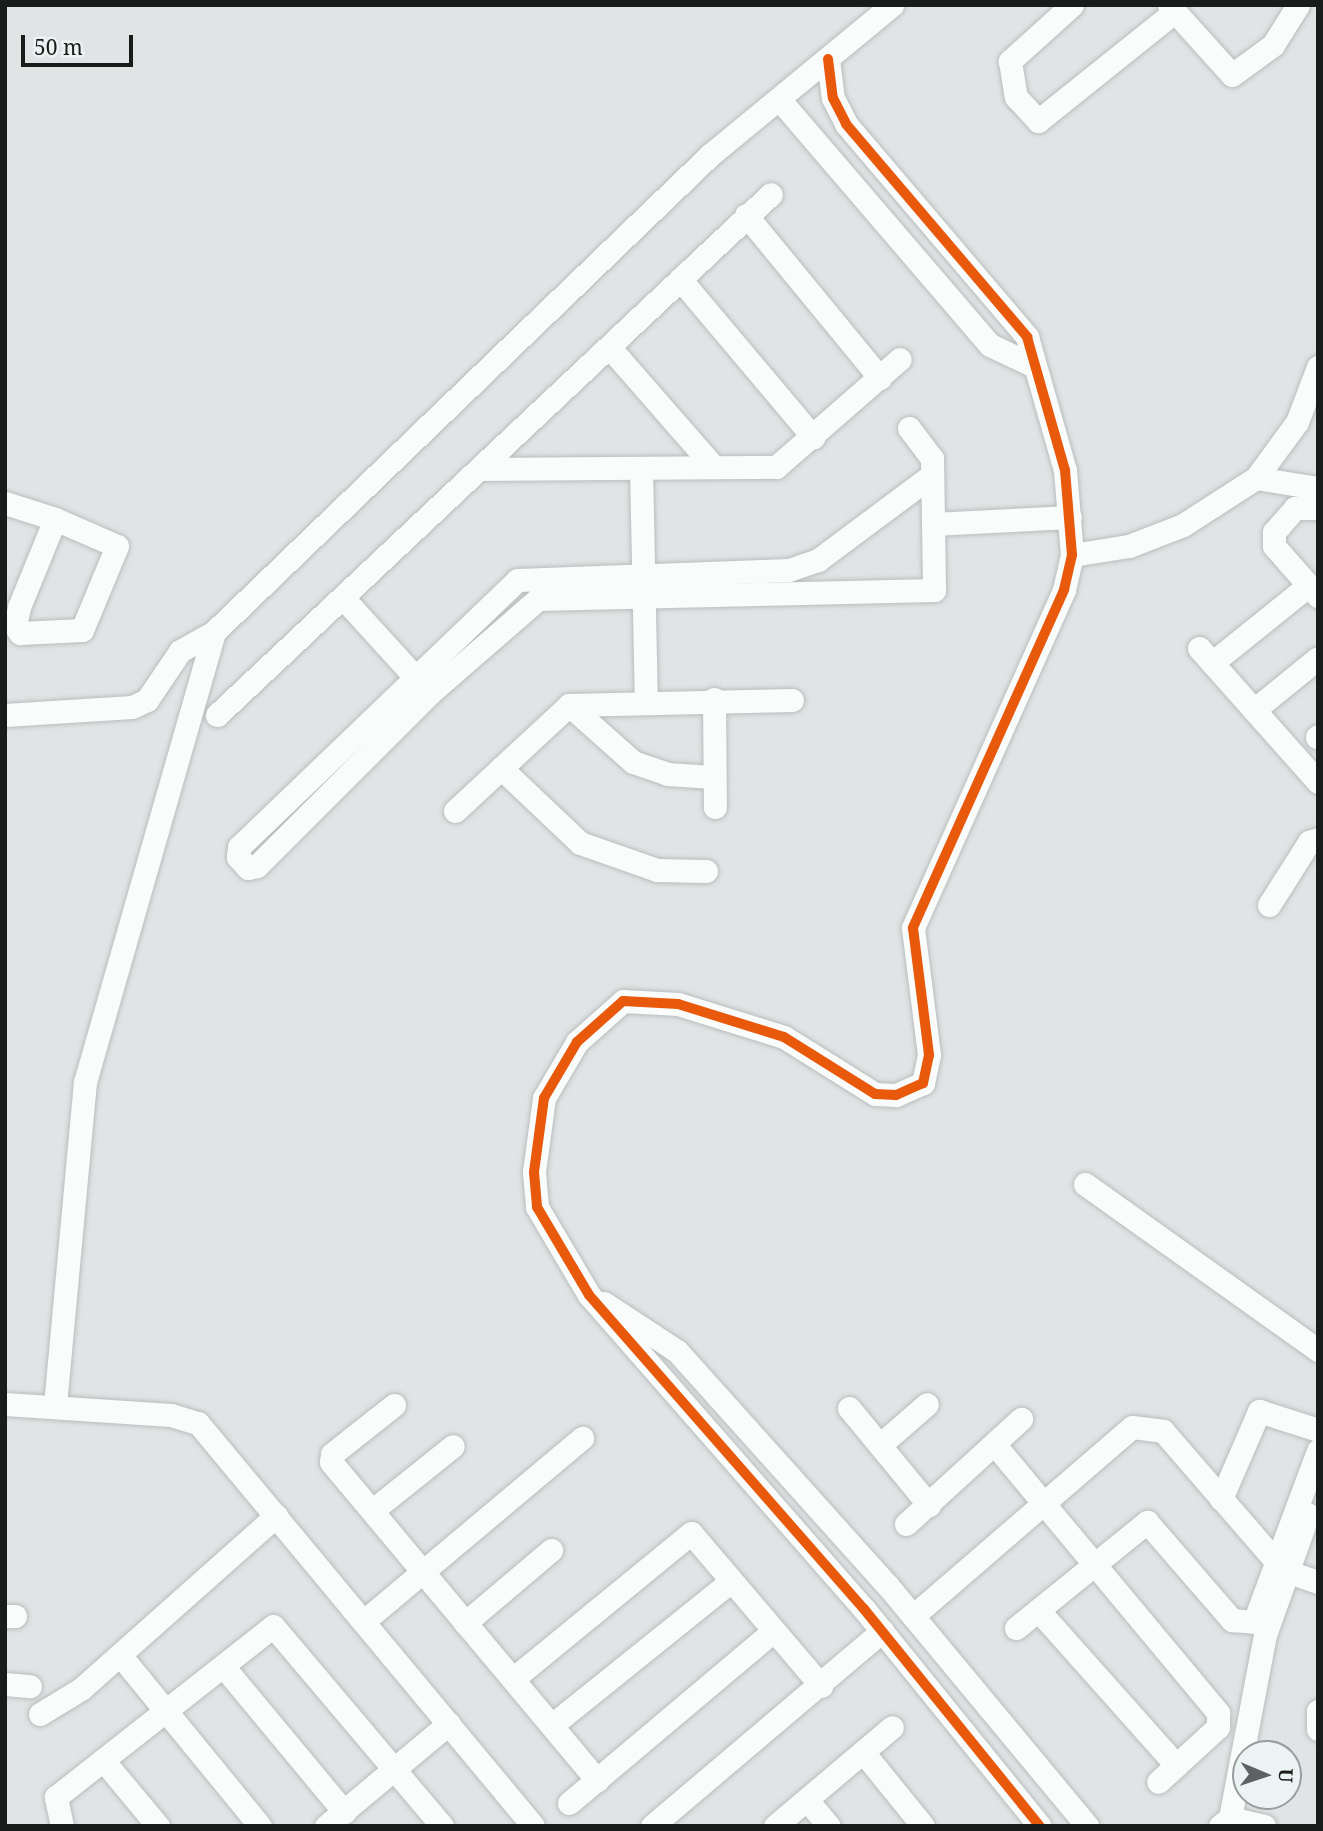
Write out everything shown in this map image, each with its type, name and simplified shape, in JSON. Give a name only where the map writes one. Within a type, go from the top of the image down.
[{"type":"street","points":[[5,715],[127,709],[147,700],[180,651],[214,632],[491,362],[779,99],[892,5]]},
{"type":"street","points":[[1072,5],[1015,50],[1010,61],[1016,97],[1038,121],[1172,9],[1232,75],[1273,45],[1291,10]]},
{"type":"street","points":[[828,59],[833,97],[846,124],[1027,337],[1030,364],[1055,428],[1070,517],[1072,555],[1052,624],[913,928],[929,1055],[923,1083],[896,1095],[875,1094],[796,1042],[693,1008],[623,1001],[611,1009],[556,1072],[537,1129],[537,1207],[589,1295],[864,1609],[1040,1826]]},
{"type":"street","points":[[779,99],[990,345],[1030,364]]},
{"type":"street","points":[[819,146],[846,124]]},
{"type":"street","points":[[217,715],[482,469],[771,194]]},
{"type":"street","points":[[746,215],[880,378]]},
{"type":"street","points":[[680,279],[813,437]]},
{"type":"street","points":[[610,348],[713,466]]},
{"type":"street","points":[[482,469],[776,467],[900,359]]},
{"type":"street","points":[[1072,555],[1129,546],[1183,525],[1256,478],[1297,422],[1318,367]]},
{"type":"street","points":[[909,428],[931,454],[932,475],[934,590],[830,595],[538,599],[422,685],[239,847],[244,864],[257,866],[422,685],[517,580],[643,571],[789,570],[818,560],[932,475]]},
{"type":"street","points":[[641,468],[646,700]]},
{"type":"street","points":[[1256,478],[1318,488]]},
{"type":"street","points":[[5,503],[55,519],[117,546],[82,630],[20,634],[15,626],[19,607],[55,519]]},
{"type":"street","points":[[1318,508],[1295,508],[1274,532],[1273,545],[1313,591],[1205,656],[1318,782]]},
{"type":"street","points":[[933,524],[1070,517]]},
{"type":"street","points":[[818,560],[830,595]]},
{"type":"street","points":[[344,598],[422,685]]},
{"type":"street","points":[[55,1405],[85,1082],[214,632]]},
{"type":"street","points":[[1254,710],[1318,658]]},
{"type":"street","points":[[714,699],[715,807]]},
{"type":"street","points":[[455,811],[569,705],[646,700],[792,700]]},
{"type":"street","points":[[569,705],[633,762],[667,774],[713,777]]},
{"type":"street","points":[[501,768],[580,843],[657,870],[706,871]]},
{"type":"street","points":[[1269,905],[1309,842],[1318,839]]},
{"type":"street","points":[[1085,1184],[1318,1350]]},
{"type":"street","points":[[589,1295],[677,1351],[888,1586],[1087,1826]]},
{"type":"street","points":[[5,1404],[55,1405],[191,1419],[364,1621],[533,1826]]},
{"type":"street","points":[[880,1445],[927,1404]]},
{"type":"street","points":[[394,1405],[330,1458],[464,1623],[514,1678],[597,1780]]},
{"type":"street","points":[[849,1408],[929,1504]]},
{"type":"street","points":[[1221,1499],[1259,1411],[1318,1430]]},
{"type":"street","points":[[906,1524],[1021,1419]]},
{"type":"street","points":[[899,1652],[919,1623],[1121,1431],[1144,1426],[1163,1432],[1280,1564],[1318,1582]]},
{"type":"street","points":[[364,1621],[582,1438]]},
{"type":"street","points":[[995,1445],[1041,1505],[1218,1713],[1218,1727],[1158,1782]]},
{"type":"street","points":[[373,1510],[453,1446]]},
{"type":"street","points":[[1264,1826],[1225,1822],[1280,1564],[1318,1451]]},
{"type":"street","points":[[1016,1628],[1150,1522],[1233,1620],[1244,1625],[1254,1622],[1318,1489]]},
{"type":"street","points":[[40,1714],[120,1655],[276,1517]]},
{"type":"street","points":[[514,1678],[688,1534],[695,1535],[821,1686]]},
{"type":"street","points":[[464,1623],[551,1550]]},
{"type":"street","points":[[552,1725],[732,1581]]},
{"type":"street","points":[[864,1609],[888,1586]]},
{"type":"street","points":[[1038,1610],[1175,1765]]},
{"type":"street","points":[[64,1823],[56,1797],[274,1627],[397,1769],[439,1825]]},
{"type":"street","points":[[569,1803],[773,1631]]},
{"type":"street","points":[[652,1826],[821,1686],[882,1631]]},
{"type":"street","points":[[120,1655],[260,1826]]},
{"type":"street","points":[[223,1667],[335,1819],[449,1723]]},
{"type":"street","points":[[5,1684],[30,1686]]},
{"type":"street","points":[[1318,1711],[1318,1729]]},
{"type":"street","points":[[775,1826],[892,1727]]},
{"type":"street","points":[[863,1752],[923,1826]]},
{"type":"street","points":[[103,1760],[158,1826]]},
{"type":"street","points":[[807,1800],[829,1826]]},
{"type":"cycle path","points":[[828,59],[833,98],[846,124],[1027,337],[1065,470],[1072,555],[1064,590],[913,928],[929,1055],[923,1083],[896,1095],[875,1094],[784,1037],[678,1004],[623,1001],[577,1042],[544,1098],[534,1172],[537,1207],[589,1295],[864,1609],[1040,1826]]}]
